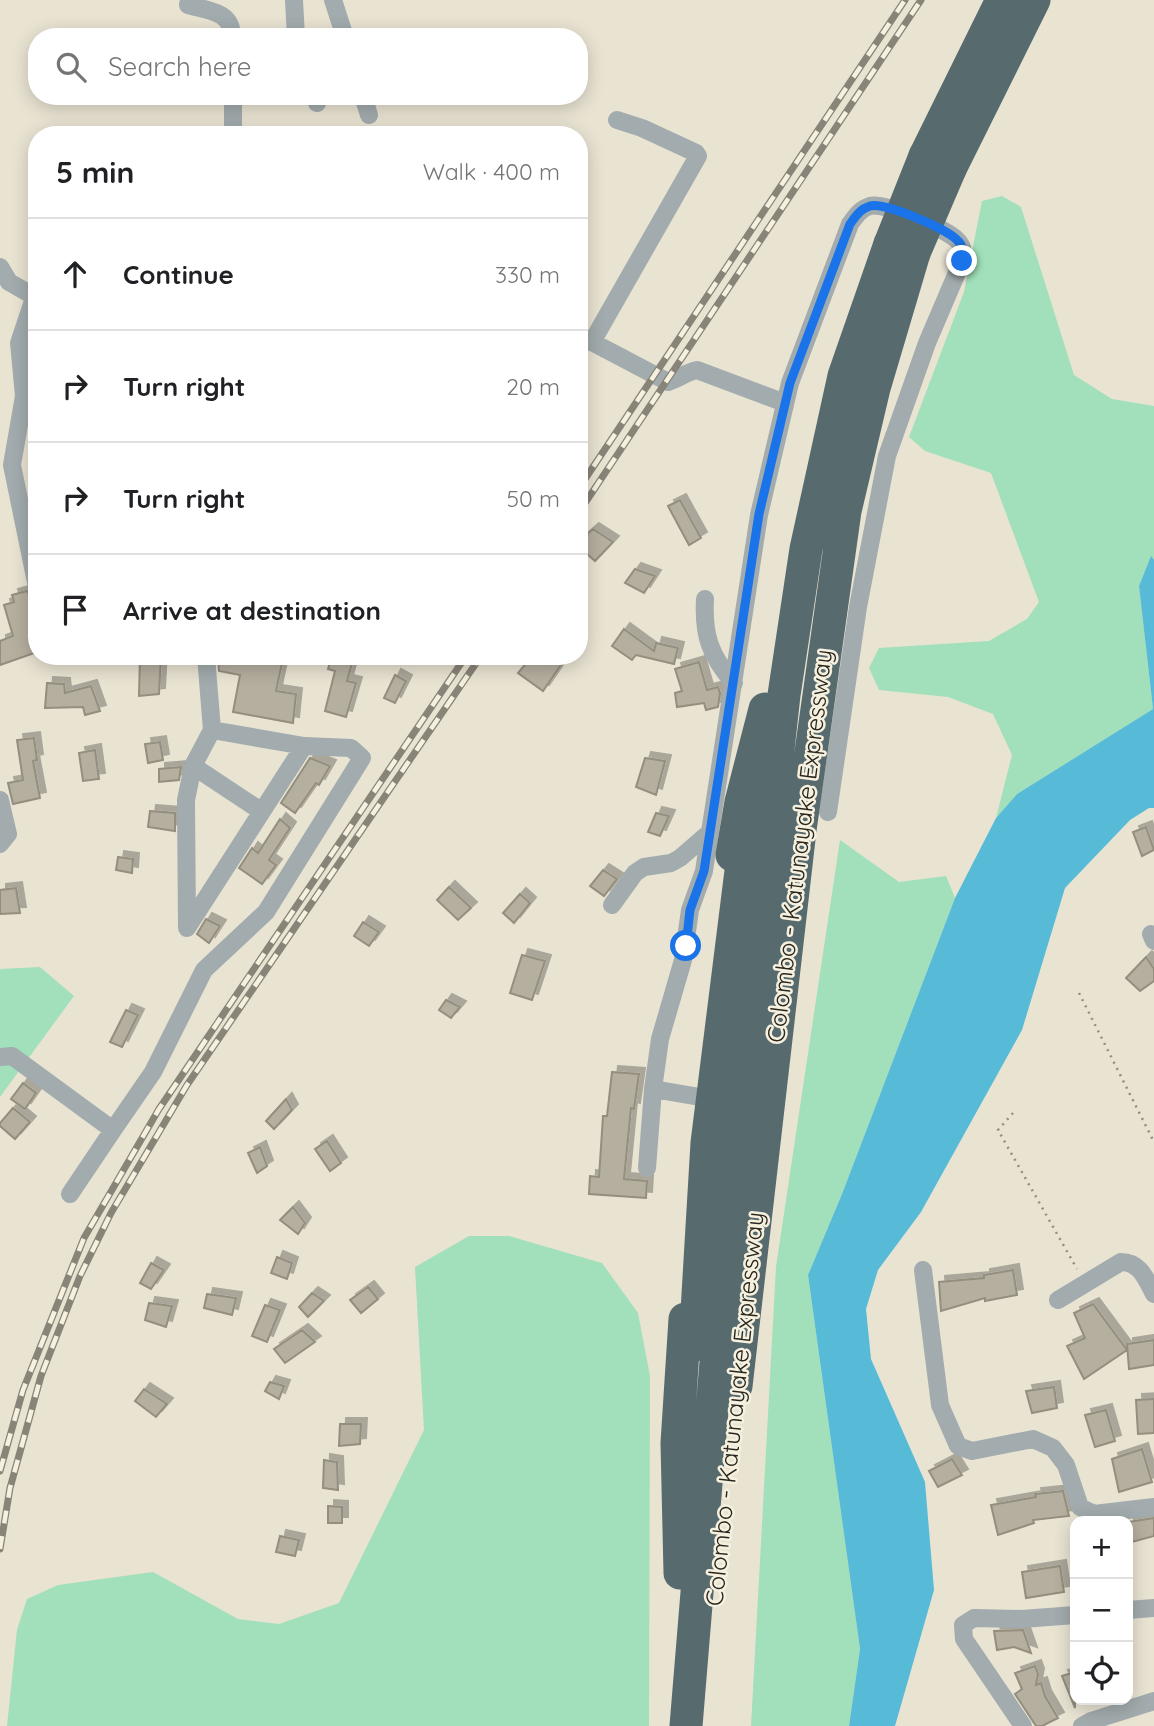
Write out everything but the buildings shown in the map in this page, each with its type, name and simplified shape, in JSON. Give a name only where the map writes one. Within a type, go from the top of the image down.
[{"type":"highway","name":"Colombo - Katunayake Expressway","points":[[684,1716],[733,1156],[784,695],[810,535],[845,376],[938,163],[1002,0]]},
{"type":"highway","name":"Colombo - Katunayake Expressway","points":[[938,163],[1034,0]]},
{"type":"highway","name":"Colombo - Katunayake Expressway","points":[[708,1726],[716,1561],[807,775],[845,512],[902,249]]},
{"type":"highway","points":[[681,1614],[707,1143],[750,804],[778,648],[810,535]]},
{"type":"highway","points":[[684,1716],[677,1443],[700,1097],[718,936],[741,802],[771,686]]},
{"type":"street","points":[[189,0],[188,5],[225,16],[232,28]]},
{"type":"street","points":[[295,0],[296,28]]},
{"type":"street","points":[[333,0],[342,28]]},
{"type":"street","points":[[233,105],[233,126]]},
{"type":"street","points":[[366,105],[369,115]]},
{"type":"street","points":[[588,338],[698,156],[642,128],[617,120]]},
{"type":"street","points":[[647,1168],[660,1040],[683,960],[690,910],[704,871],[759,514],[785,403],[790,383],[850,224],[859,211],[873,205],[942,229],[958,241],[963,249],[962,261],[927,343],[887,456],[858,607],[828,812]]},
{"type":"street","points":[[0,267],[9,282],[28,294]]},
{"type":"street","points":[[28,318],[19,343],[24,396],[12,465],[28,521]]},
{"type":"street","points":[[588,342],[668,382],[697,370],[785,403]]},
{"type":"street","points":[[705,599],[704,622],[710,646],[720,667],[734,683]]},
{"type":"street","points":[[207,665],[212,730],[193,766],[186,800],[187,928],[304,746]]},
{"type":"street","points":[[70,1194],[153,1072],[204,970],[266,912],[362,758],[351,748],[304,746],[212,730]]},
{"type":"street","points":[[193,766],[261,811]]},
{"type":"street","points":[[0,800],[8,834],[0,844]]},
{"type":"street","points":[[612,905],[635,873],[643,867],[671,863],[709,833]]},
{"type":"street","points":[[0,1057],[12,1056],[113,1130]]},
{"type":"street","points":[[653,1089],[700,1097]]},
{"type":"street","points":[[1058,1300],[1121,1262],[1130,1262],[1137,1266],[1154,1294]]},
{"type":"street","points":[[923,1270],[940,1405],[958,1446],[972,1451],[1033,1439],[1053,1448],[1066,1465],[1080,1507],[1094,1514],[1154,1507]]},
{"type":"street","points":[[1133,1610],[1154,1608]]},
{"type":"street","points":[[1023,1726],[964,1639],[963,1625],[974,1618],[1022,1619],[1070,1615]]},
{"type":"street","points":[[1088,1724],[1154,1701]]},
{"type":"path","points":[[1079,993],[1154,1142]]},
{"type":"path","points":[[1013,1113],[998,1130],[1085,1284]]},
{"type":"green space","points":[[1002,196],[1021,207],[1074,375],[1112,399],[1154,406],[1154,560],[1151,557],[1139,586],[1153,709],[1017,794],[996,818],[1012,755],[993,714],[948,697],[879,690],[869,668],[879,648],[989,641],[1027,619],[1039,602],[991,473],[925,451],[909,437],[964,292],[982,201]]},
{"type":"green space","points":[[840,840],[899,882],[946,876],[955,898],[842,1194],[808,1275],[860,1649],[849,1726],[751,1726],[776,1267]]},
{"type":"green space","points":[[40,967],[74,996],[0,1097],[0,969]]},
{"type":"green space","points":[[469,1236],[509,1236],[602,1263],[638,1313],[650,1376],[649,1726],[7,1726],[17,1630],[27,1599],[58,1585],[153,1572],[238,1619],[279,1624],[339,1603],[424,1430],[415,1267]]},
{"type":"water","points":[[1151,556],[1154,560],[1154,808],[1149,808],[1130,820],[1065,888],[1022,1030],[921,1212],[878,1270],[866,1309],[871,1359],[925,1482],[934,1590],[895,1726],[849,1726],[860,1649],[808,1275],[842,1194],[955,898],[996,818],[1017,794],[1153,709],[1139,586]]},
{"type":"railway","points":[[588,475],[905,0]]},
{"type":"railway","points":[[588,499],[921,0]]},
{"type":"railway","points":[[0,1471],[23,1390],[84,1238],[159,1109],[460,665]]},
{"type":"railway","points":[[0,1549],[10,1488],[41,1376],[80,1276],[111,1213],[187,1085],[475,665]]},
{"type":"route","points":[[686,946],[690,910],[704,871],[759,514],[790,383],[850,224],[859,211],[873,205],[884,207],[942,229],[958,241],[963,249],[962,261]]}]
